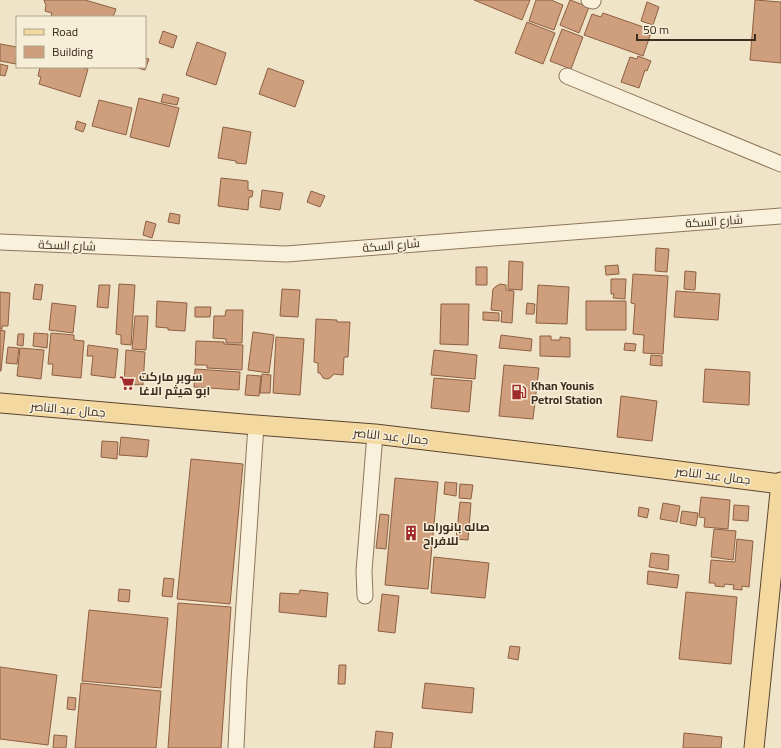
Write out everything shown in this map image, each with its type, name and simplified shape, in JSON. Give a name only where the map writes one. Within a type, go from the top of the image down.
[{"type":"main road","name":"جمال عبد الناصر","points":[[0,403],[376,434],[568,456],[781,484]]},
{"type":"main road","points":[[754,748],[781,484]]},
{"type":"street","points":[[567,76],[781,164]]},
{"type":"street","name":"شارع السكة","points":[[0,242],[286,254],[781,216]]},
{"type":"street","points":[[236,748],[239,680],[256,425]]},
{"type":"street","points":[[365,596],[364,571],[376,434]]},
{"type":"building","points":[[44,0],[85,0],[116,9],[113,16],[51,16],[52,13],[45,11],[46,5]]},
{"type":"building","points":[[474,0],[530,0],[522,20]]},
{"type":"building","points":[[536,0],[551,0],[563,5],[554,30],[529,21]]},
{"type":"building","points":[[570,0],[589,7],[579,33],[560,25]]},
{"type":"building","points":[[755,0],[781,2],[781,63],[750,60]]},
{"type":"building","points":[[647,2],[659,7],[653,25],[641,21]]},
{"type":"building","points":[[603,13],[652,30],[643,56],[584,35],[592,14],[601,17]]},
{"type":"building","points":[[527,22],[555,33],[543,64],[515,53]]},
{"type":"building","points":[[562,29],[583,37],[571,69],[550,61]]},
{"type":"building","points":[[163,31],[177,36],[173,48],[159,43]]},
{"type":"building","points":[[197,42],[226,53],[216,85],[186,75]]},
{"type":"building","points":[[0,44],[16,47],[16,64],[0,61]]},
{"type":"building","points":[[638,56],[651,61],[647,71],[645,70],[639,88],[621,82],[630,57],[637,59]]},
{"type":"building","points":[[146,58],[149,59],[146,67]]},
{"type":"building","points":[[0,64],[8,66],[5,76],[0,75]]},
{"type":"building","points":[[40,68],[88,69],[80,97],[39,84],[41,77],[38,76]]},
{"type":"building","points":[[268,68],[304,81],[295,107],[259,94]]},
{"type":"building","points":[[163,94],[179,98],[177,105],[161,102]]},
{"type":"building","points":[[139,98],[179,108],[169,147],[130,137]]},
{"type":"building","points":[[99,100],[132,108],[126,135],[92,126]]},
{"type":"building","points":[[77,121],[86,124],[83,132],[75,129]]},
{"type":"building","points":[[223,127],[251,132],[246,164],[218,158]]},
{"type":"building","points":[[221,178],[248,181],[248,190],[253,191],[252,197],[249,197],[248,210],[218,206]]},
{"type":"building","points":[[262,190],[283,193],[280,210],[260,207]]},
{"type":"building","points":[[311,191],[325,196],[320,207],[307,202]]},
{"type":"building","points":[[170,213],[180,215],[179,224],[168,222]]},
{"type":"building","points":[[146,221],[156,224],[152,238],[143,235]]},
{"type":"building","points":[[656,248],[669,249],[667,272],[655,271]]},
{"type":"building","points":[[509,261],[523,262],[522,290],[508,289]]},
{"type":"building","points":[[618,265],[619,274],[606,275],[605,266]]},
{"type":"building","points":[[476,267],[487,267],[487,285],[476,285]]},
{"type":"building","points":[[685,271],[696,272],[695,290],[684,289]]},
{"type":"building","points":[[633,274],[668,276],[663,354],[643,353],[644,335],[633,334],[635,304],[631,303]]},
{"type":"building","points":[[611,279],[626,279],[625,299],[613,298],[614,294],[611,294]]},
{"type":"building","points":[[35,284],[43,285],[41,300],[33,299]]},
{"type":"building","points":[[119,284],[135,285],[131,345],[121,344],[121,335],[116,334]]},
{"type":"building","points":[[500,284],[506,285],[506,290],[514,291],[512,323],[501,322],[502,311],[491,310],[493,289]]},
{"type":"building","points":[[99,285],[110,285],[108,308],[97,307]]},
{"type":"building","points":[[538,285],[569,287],[567,324],[536,323]]},
{"type":"building","points":[[282,289],[300,290],[298,317],[280,316]]},
{"type":"building","points":[[676,291],[720,294],[718,320],[674,317]]},
{"type":"building","points":[[0,292],[10,293],[8,326],[2,326],[2,329],[0,329]]},
{"type":"building","points":[[157,301],[187,303],[185,331],[168,330],[168,328],[156,327]]},
{"type":"building","points":[[586,301],[626,301],[626,330],[586,330]]},
{"type":"building","points":[[52,303],[76,306],[73,333],[49,330]]},
{"type":"building","points":[[527,303],[535,304],[534,314],[526,314]]},
{"type":"building","points":[[441,304],[469,304],[468,345],[440,344]]},
{"type":"building","points":[[195,307],[211,307],[210,317],[195,317]]},
{"type":"building","points":[[226,310],[243,310],[242,343],[226,343],[226,339],[213,338],[214,316],[225,316]]},
{"type":"building","points":[[483,312],[499,313],[499,321],[483,320]]},
{"type":"building","points":[[135,316],[148,316],[146,350],[132,349]]},
{"type":"building","points":[[316,319],[350,322],[348,357],[344,357],[343,375],[334,374],[327,379],[323,378],[320,373],[318,373],[318,363],[314,362]]},
{"type":"building","points":[[0,330],[5,331],[1,371],[0,371]]},
{"type":"building","points":[[253,332],[274,335],[269,373],[248,370]]},
{"type":"building","points":[[34,333],[48,334],[47,348],[33,346]]},
{"type":"building","points":[[51,333],[74,335],[74,340],[84,341],[81,378],[52,375],[53,364],[48,364]]},
{"type":"building","points":[[18,334],[24,334],[23,346],[17,345]]},
{"type":"building","points":[[501,335],[532,339],[531,351],[499,348]]},
{"type":"building","points":[[540,336],[551,336],[551,340],[560,340],[560,337],[570,338],[570,357],[540,356]]},
{"type":"building","points":[[276,337],[304,339],[300,395],[273,393]]},
{"type":"building","points":[[196,341],[224,342],[224,344],[243,345],[242,370],[207,368],[207,365],[195,365]]},
{"type":"building","points":[[625,343],[636,344],[635,351],[624,350]]},
{"type":"building","points":[[88,345],[118,349],[115,378],[91,375],[93,356],[87,356]]},
{"type":"building","points":[[8,347],[19,348],[17,364],[6,363]]},
{"type":"building","points":[[20,348],[44,350],[41,379],[17,376]]},
{"type":"building","points":[[126,350],[145,352],[143,385],[124,384]]},
{"type":"building","points":[[434,350],[477,355],[475,379],[431,375]]},
{"type":"building","points":[[651,355],[662,356],[662,366],[650,365]]},
{"type":"building","name":"Khan Younis Petrol Station","points":[[504,365],[539,368],[533,419],[499,416]]},
{"type":"building","points":[[195,369],[240,372],[239,390],[194,387]]},
{"type":"building","points":[[705,369],[750,372],[749,405],[703,402]]},
{"type":"building","points":[[262,374],[271,375],[270,393],[260,393]]},
{"type":"building","points":[[247,375],[261,376],[259,396],[245,395]]},
{"type":"building","points":[[434,378],[472,381],[469,412],[431,408]]},
{"type":"building","points":[[621,396],[657,401],[652,441],[617,437]]},
{"type":"building","points":[[121,437],[149,440],[147,457],[119,455]]},
{"type":"building","points":[[102,441],[118,442],[117,459],[101,457]]},
{"type":"building","points":[[191,459],[243,464],[230,604],[177,599]]},
{"type":"building","name":"صاله بانوراما للافراح","points":[[395,478],[438,482],[428,589],[385,585]]},
{"type":"building","points":[[445,482],[457,483],[456,496],[444,494]]},
{"type":"building","points":[[460,484],[473,485],[471,499],[459,498]]},
{"type":"building","points":[[701,497],[730,500],[728,529],[704,527],[705,518],[699,517]]},
{"type":"building","points":[[460,502],[471,503],[468,540],[456,539]]},
{"type":"building","points":[[663,503],[680,506],[677,522],[660,519]]},
{"type":"building","points":[[734,505],[749,506],[748,521],[733,520]]},
{"type":"building","points":[[639,507],[649,509],[647,518],[638,516]]},
{"type":"building","points":[[682,511],[698,513],[696,526],[680,523]]},
{"type":"building","points":[[380,514],[389,515],[386,549],[376,548]]},
{"type":"building","points":[[714,529],[736,531],[733,560],[711,557]]},
{"type":"building","points":[[737,539],[753,541],[749,587],[742,586],[742,590],[733,589],[734,585],[725,584],[724,587],[715,586],[715,583],[709,583],[711,560],[735,562]]},
{"type":"building","points":[[651,553],[669,555],[668,570],[649,567]]},
{"type":"building","points":[[434,557],[489,563],[485,598],[431,593]]},
{"type":"building","points":[[648,571],[679,575],[677,588],[647,584]]},
{"type":"building","points":[[164,578],[174,579],[172,597],[162,596]]},
{"type":"building","points":[[119,589],[130,590],[129,602],[118,601]]},
{"type":"building","points":[[300,590],[328,593],[326,617],[279,612],[280,593],[299,594]]},
{"type":"building","points":[[686,592],[737,597],[731,664],[679,659]]},
{"type":"building","points":[[382,594],[399,596],[395,633],[378,631]]},
{"type":"building","points":[[178,603],[231,607],[221,748],[168,748]]},
{"type":"building","points":[[89,610],[168,618],[161,688],[82,681]]},
{"type":"building","points":[[510,646],[520,647],[518,660],[508,658]]},
{"type":"building","points":[[339,665],[346,665],[345,684],[338,684]]},
{"type":"building","points":[[0,667],[57,675],[48,745],[0,739]]},
{"type":"building","points":[[81,683],[161,691],[156,748],[75,748]]},
{"type":"building","points":[[425,683],[474,688],[472,713],[422,708]]},
{"type":"building","points":[[68,697],[76,698],[75,710],[67,709]]},
{"type":"building","points":[[376,731],[393,733],[391,748],[374,748]]},
{"type":"building","points":[[684,733],[722,737],[721,748],[683,748]]},
{"type":"building","points":[[54,735],[67,736],[66,748],[53,748]]},
{"type":"place","name":"سوبر ماركت ابو هيثم الاغا","points":[[127,383]]},
{"type":"place","name":"Khan Younis Petrol Station","points":[[519,392]]},
{"type":"place","name":"صاله بانوراما للافراح","points":[[411,533]]}]
